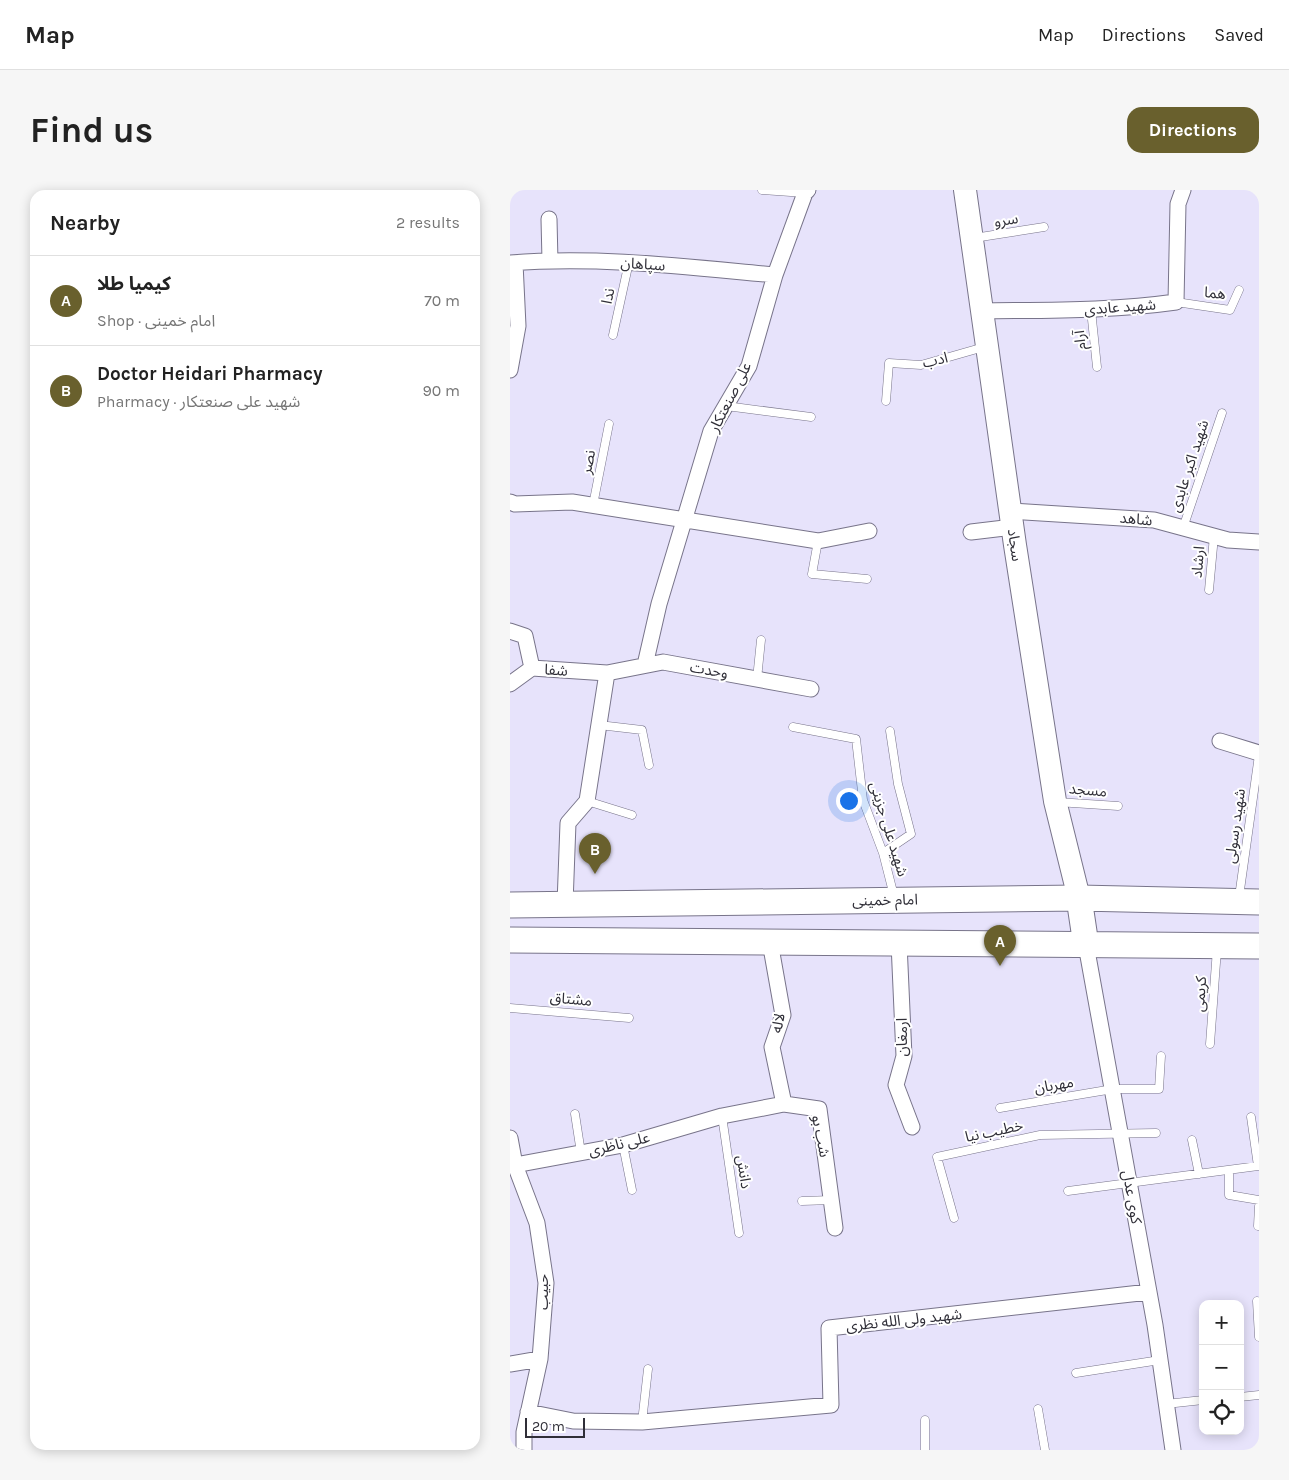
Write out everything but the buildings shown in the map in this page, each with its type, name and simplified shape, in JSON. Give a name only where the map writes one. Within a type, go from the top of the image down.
[{"type":"main road","name":"امام خمینی","points":[[510,905],[1079,898],[1249,902]]},
{"type":"main road","points":[[1079,898],[1086,945]]},
{"type":"main road","points":[[510,940],[1259,946]]},
{"type":"street","name":"سجاد","points":[[965,190],[1055,801],[1079,898]]},
{"type":"street","name":"شهید عابدی","points":[[982,311],[1091,310],[1144,307],[1176,302],[1178,204],[1183,190]]},
{"type":"street","name":"علی صنعتکار","points":[[645,665],[658,604],[711,431],[748,366],[775,275],[806,192]]},
{"type":"street","points":[[549,219],[550,261]]},
{"type":"street","name":"سپاهان","points":[[512,263],[550,261],[629,262],[775,275]]},
{"type":"street","points":[[510,370],[518,326],[512,263]]},
{"type":"street","points":[[510,502],[572,502],[818,541],[869,530]]},
{"type":"street","points":[[971,532],[1012,519]]},
{"type":"street","name":"شاهد","points":[[1012,519],[1154,520],[1228,540],[1259,542]]},
{"type":"street","points":[[510,631],[525,636],[532,668]]},
{"type":"street","name":"وحدت","points":[[606,673],[663,662],[811,689]]},
{"type":"street","name":"شفا","points":[[510,684],[532,668],[606,673]]},
{"type":"street","points":[[565,904],[568,823],[587,802],[606,673]]},
{"type":"street","points":[[1220,741],[1259,754]]},
{"type":"street","name":"لاله","points":[[770,942],[783,1015],[772,1047],[784,1104]]},
{"type":"street","name":"ارمغان","points":[[899,943],[904,1056],[896,1085],[912,1127]]},
{"type":"street","name":"کوی عدل","points":[[1086,945],[1149,1292],[1173,1450]]},
{"type":"street","name":"شب بو","points":[[722,1116],[784,1104],[819,1109],[835,1228]]},
{"type":"street","name":"علی ناظری","points":[[515,1165],[623,1146],[722,1116]]},
{"type":"street","name":"حبیب","points":[[510,1138],[515,1165],[537,1223],[546,1283],[540,1359],[528,1412],[517,1434],[524,1450]]},
{"type":"street","name":"شهید ولی الله نظری","points":[[528,1412],[573,1421],[642,1422],[831,1405],[829,1328],[1149,1292]]},
{"type":"street","points":[[510,1364],[540,1359]]},
{"type":"lane","points":[[762,190],[806,192]]},
{"type":"lane","name":"سرو","points":[[972,239],[1044,228]]},
{"type":"lane","name":"ندا","points":[[613,335],[629,262]]},
{"type":"lane","name":"هما","points":[[1176,302],[1230,310],[1239,290]]},
{"type":"lane","name":"آرام","points":[[1091,310],[1097,367]]},
{"type":"lane","name":"ادب","points":[[886,401],[889,364],[922,365],[987,346]]},
{"type":"lane","points":[[726,406],[811,417]]},
{"type":"lane","name":"شهید اکبر عابدی","points":[[1183,528],[1222,413]]},
{"type":"lane","name":"نصر","points":[[594,506],[609,424]]},
{"type":"lane","name":"ارشاد","points":[[1210,590],[1214,536]]},
{"type":"lane","points":[[818,541],[812,574],[868,580]]},
{"type":"lane","points":[[757,679],[761,640]]},
{"type":"lane","points":[[599,725],[642,730],[649,765]]},
{"type":"lane","name":"شهید علی جزینی","points":[[792,727],[856,739],[863,800],[883,853],[896,900]]},
{"type":"lane","points":[[883,853],[911,834],[898,784],[890,731]]},
{"type":"lane","name":"شهید رسولی","points":[[1249,902],[1259,754]]},
{"type":"lane","name":"مسجد","points":[[1055,801],[1118,806]]},
{"type":"lane","points":[[587,802],[632,815]]},
{"type":"lane","name":"کریمی","points":[[1210,1044],[1217,946]]},
{"type":"lane","name":"مشتاق","points":[[510,1008],[629,1018]]},
{"type":"lane","name":"مهربان","points":[[1000,1108],[1113,1089],[1160,1089],[1161,1056]]},
{"type":"lane","points":[[575,1114],[581,1153]]},
{"type":"lane","name":"دانش","points":[[722,1116],[739,1232]]},
{"type":"lane","points":[[1068,1192],[1258,1166],[1251,1117]]},
{"type":"lane","points":[[1121,1134],[1156,1133]]},
{"type":"lane","name":"خطیب نیا","points":[[954,1218],[937,1156],[1040,1135],[1121,1134]]},
{"type":"lane","points":[[1192,1140],[1199,1174]]},
{"type":"lane","points":[[623,1146],[632,1190]]},
{"type":"lane","points":[[1229,1170],[1229,1195],[1259,1200]]},
{"type":"lane","points":[[802,1201],[832,1200]]},
{"type":"lane","points":[[1258,1226],[1259,1206]]},
{"type":"lane","points":[[1257,1301],[1259,1336]]},
{"type":"lane","points":[[1076,1373],[1160,1360]]},
{"type":"lane","points":[[642,1422],[648,1369]]},
{"type":"lane","points":[[1244,1397],[1259,1395]]},
{"type":"lane","points":[[1166,1404],[1199,1400]]},
{"type":"lane","points":[[1038,1409],[1045,1450]]},
{"type":"lane","points":[[924,1420],[925,1450]]},
{"type":"place","name":"Doctor Heidari Pharmacy","points":[[595,874]]},
{"type":"place","name":"کیمیا طلا","points":[[1000,966]]}]
